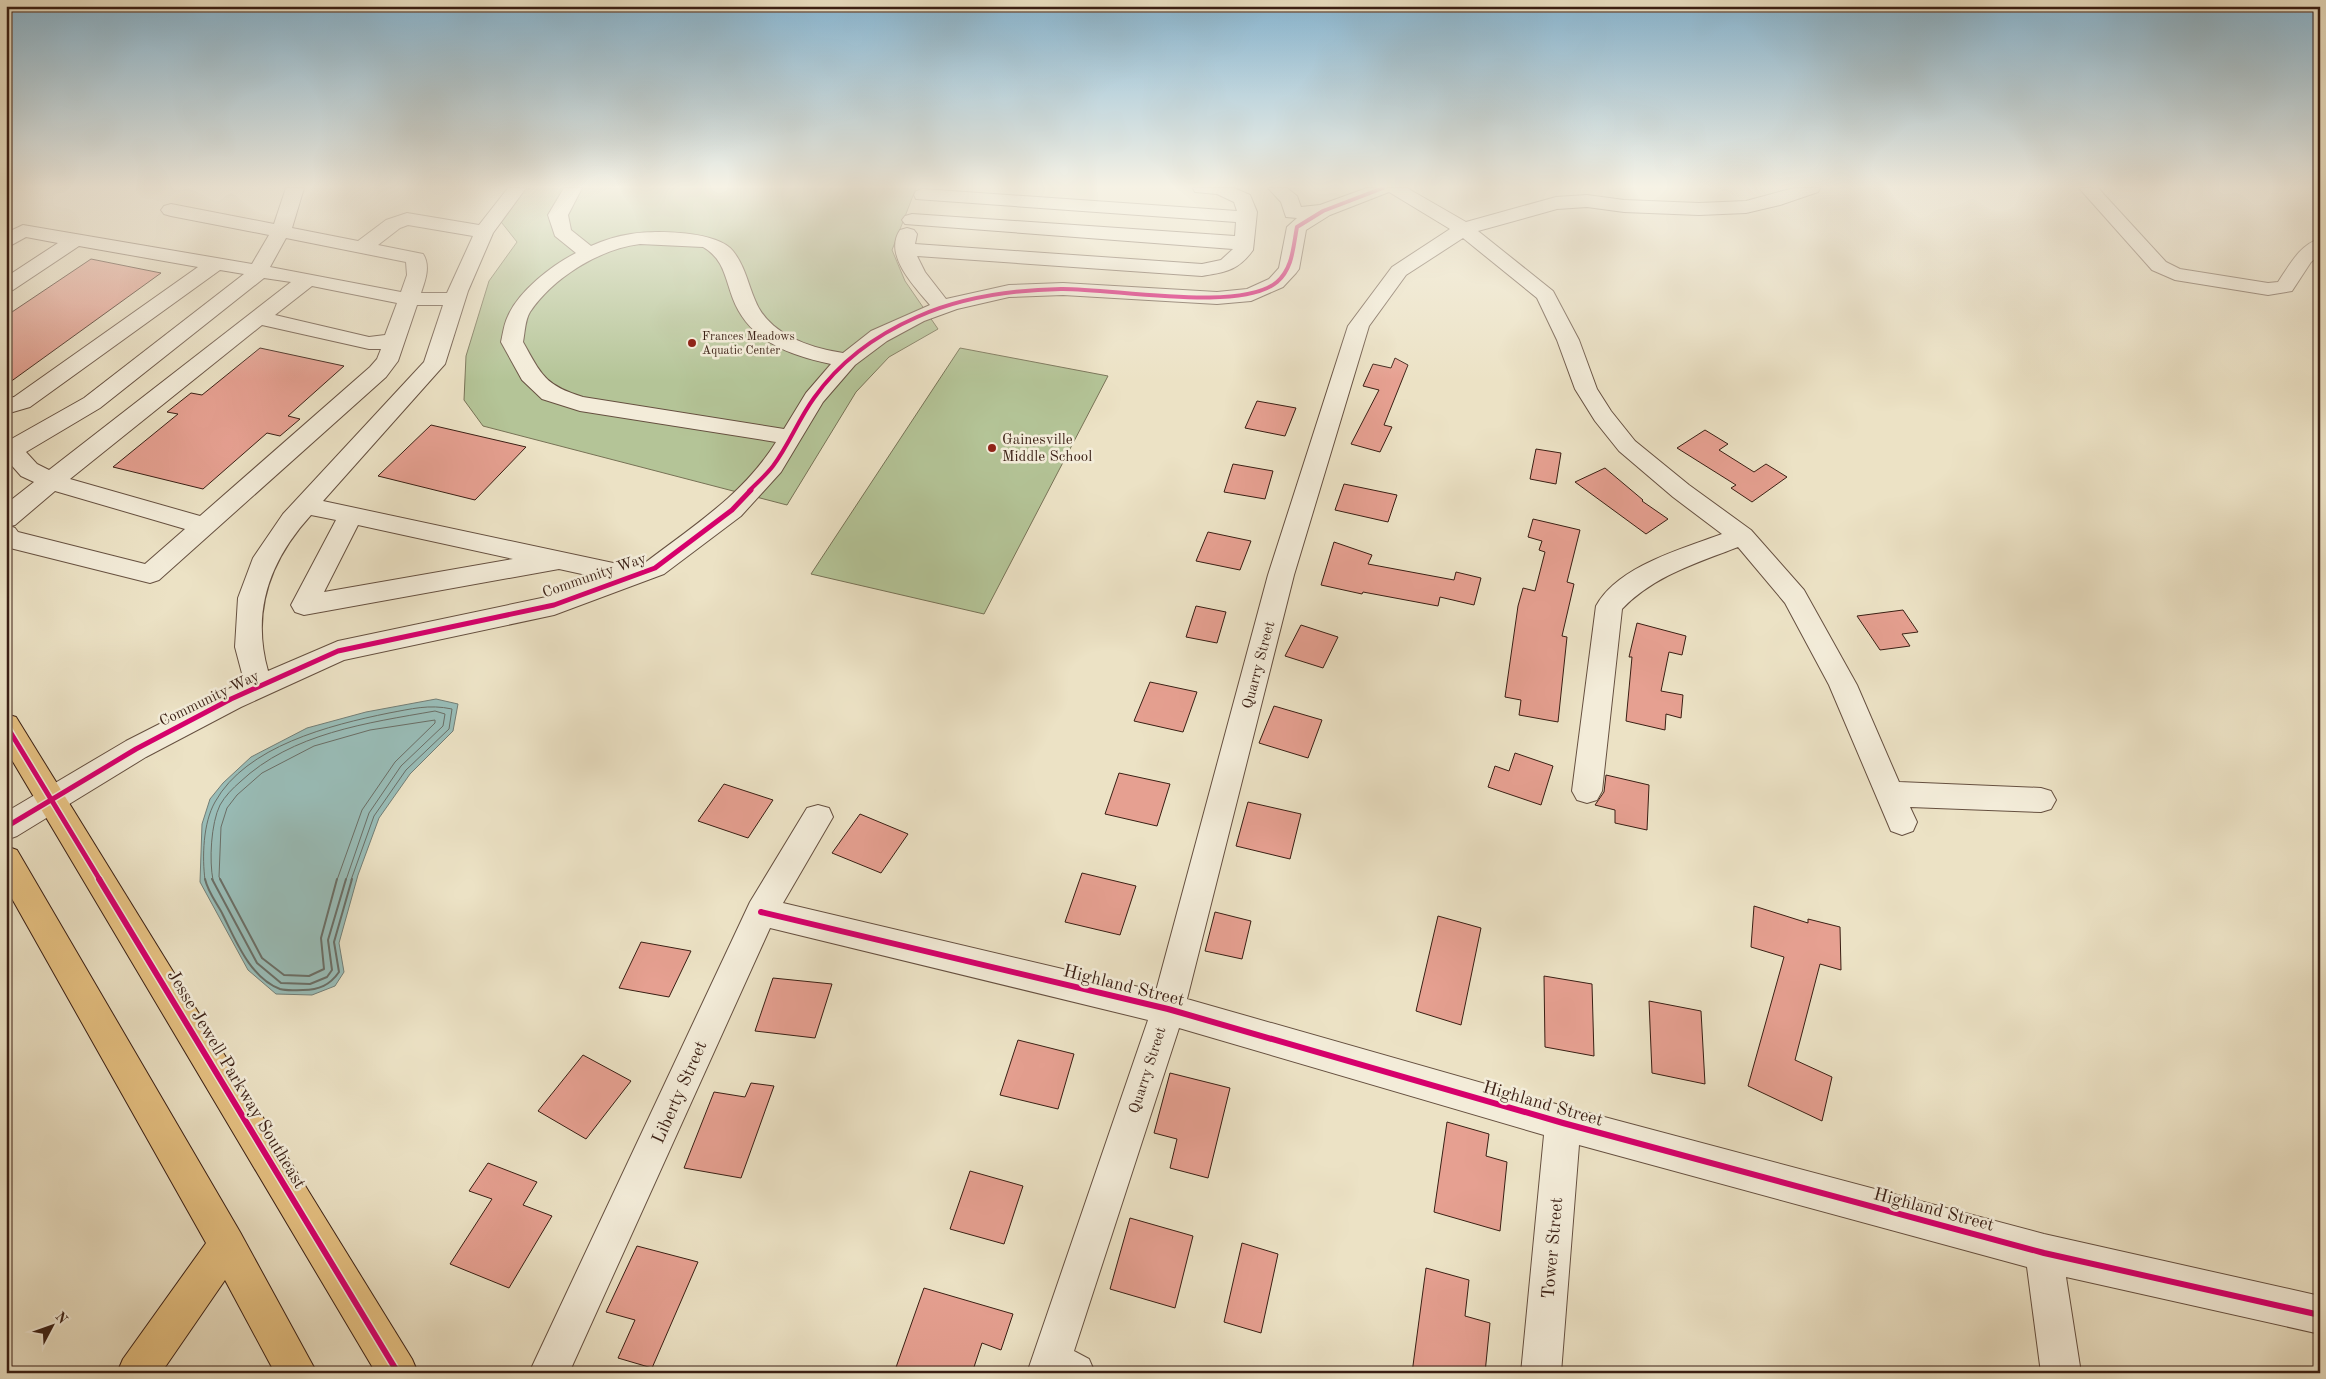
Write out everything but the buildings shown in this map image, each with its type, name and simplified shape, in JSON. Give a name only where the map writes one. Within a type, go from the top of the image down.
[{"type":"main road","name":"Jesse Jewell Parkway Southeast","points":[[6,725],[398,1373]]},
{"type":"main road","points":[[6,859],[297,1373]]},
{"type":"main road","points":[[137,1373],[226,1245]]},
{"type":"street","points":[[6,286],[56,252]]},
{"type":"street","points":[[147,252],[308,279],[407,299],[455,299]]},
{"type":"street","points":[[204,526],[50,481],[29,470],[8,450],[92,403],[255,276],[269,252]]},
{"type":"street","points":[[6,534],[9,540],[150,574],[378,372],[387,361],[407,299],[417,275],[416,258],[388,252]]},
{"type":"street","points":[[259,686],[248,647],[251,598],[266,558],[292,520],[434,364],[455,299],[475,252]]},
{"type":"street","points":[[593,252],[559,271],[538,289],[518,314],[512,342],[530,375],[540,385],[550,394],[580,404],[789,437]]},
{"type":"street","points":[[723,252],[735,268],[746,305],[759,325],[793,347],[821,357],[846,360]]},
{"type":"street","points":[[907,252],[908,261],[942,307]]},
{"type":"street","points":[[953,252],[1202,270],[1228,265],[1241,252]]},
{"type":"street","name":"Community Way","points":[[6,827],[136,749],[231,698],[338,652],[421,632],[554,605],[654,568],[732,510],[773,466],[814,398],[846,360],[879,336],[942,307],[1009,291],[1063,289],[1218,298],[1251,295],[1276,283],[1288,269],[1292,252]]},
{"type":"street","name":"Quarry Street","points":[[1058,1369],[1168,1009],[1281,575],[1360,326],[1399,271],[1427,252]]},
{"type":"street","points":[[1494,252],[1546,295],[1568,340],[1586,389],[1603,416],[1627,446],[1681,491],[1742,536],[1795,597],[1843,686],[1902,822]]},
{"type":"street","points":[[2147,252],[2159,266],[2175,274],[2268,289],[2285,286],[2304,258],[2311,252]]},
{"type":"street","points":[[6,407],[22,402],[215,264]]},
{"type":"street","points":[[6,519],[50,481],[308,279]]},
{"type":"street","points":[[258,318],[369,343],[394,342]]},
{"type":"street","points":[[306,505],[632,576]]},
{"type":"street","points":[[351,515],[304,605],[558,560]]},
{"type":"street","points":[[1587,791],[1608,606],[1638,579],[1742,536]]},
{"type":"street","points":[[1890,794],[2041,800]]},
{"type":"street","name":"Liberty Street","points":[[549,1373],[761,912],[818,817]]},
{"type":"street","name":"Highland Street","points":[[761,912],[1168,1009],[1563,1123],[2044,1253],[2320,1315]]},
{"type":"street","name":"Tower Street","points":[[1541,1373],[1563,1123]]},
{"type":"street","points":[[2044,1253],[2061,1373]]},
{"type":"green space","name":"Frances Meadows Aquatic Center","points":[[510,252],[893,252],[905,281],[938,329],[889,357],[856,392],[787,505],[483,426],[464,400],[466,356],[489,281]]},
{"type":"green space","points":[[960,348],[1108,376],[984,614],[811,574]]},
{"type":"water","points":[[436,699],[458,704],[453,731],[410,774],[379,818],[358,875],[339,943],[344,972],[335,986],[312,995],[276,994],[248,970],[200,882],[202,824],[210,799],[223,783],[251,757],[307,728],[366,712]]},
{"type":"cycle path","points":[[6,827],[136,749],[231,699],[338,651],[554,605],[655,568],[732,510],[773,466],[814,398],[847,360],[879,336],[917,317],[951,304],[1009,291],[1063,289],[1217,298],[1251,295],[1276,283],[1289,269],[1292,252]]},
{"type":"cycle path","points":[[6,725],[398,1373]]},
{"type":"cycle path","points":[[761,912],[1168,1009],[1563,1123],[2044,1253],[2320,1315]]},
{"type":"place","name":"Frances Meadows Aquatic Center","points":[[692,343]]},
{"type":"place","name":"Gainesville Middle School","points":[[992,448]]}]
